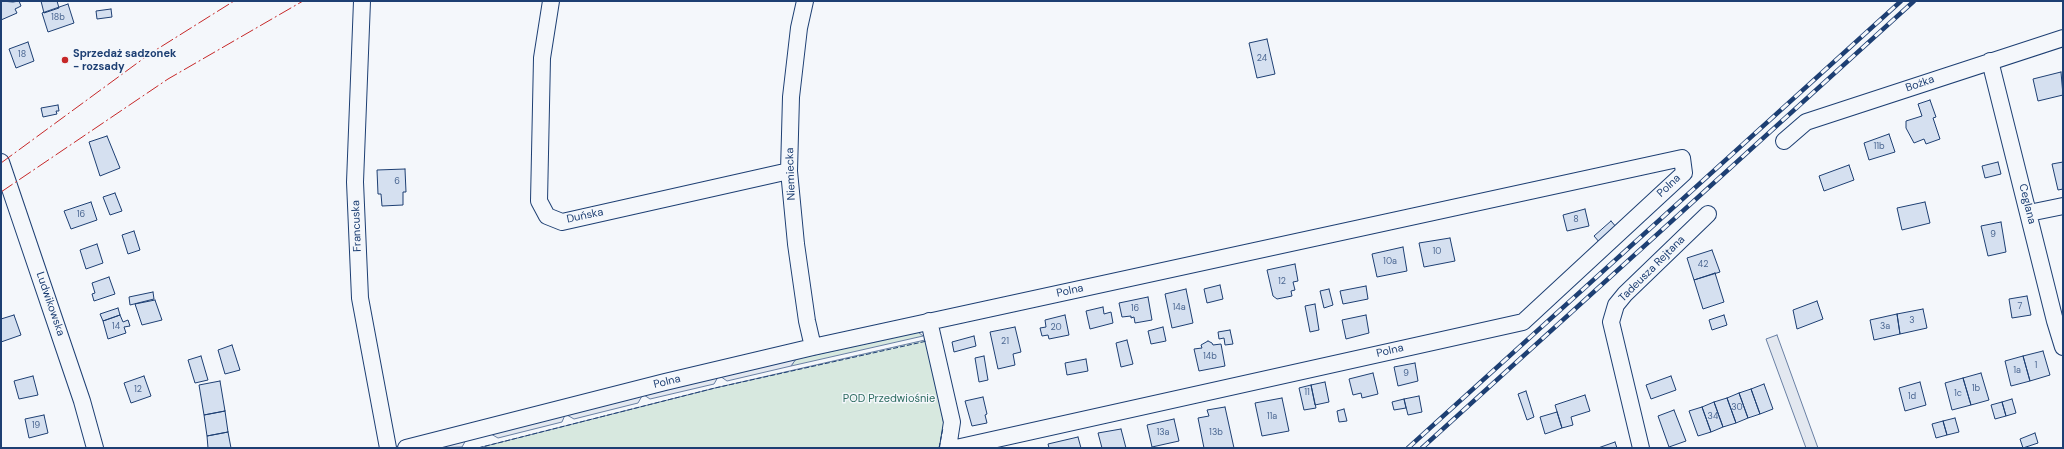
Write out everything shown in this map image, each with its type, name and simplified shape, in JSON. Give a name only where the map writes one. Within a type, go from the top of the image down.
[{"type":"street","name":"Francuska","points":[[362,1],[355,182],[360,298],[388,448]]},
{"type":"street","name":"Duńska","points":[[551,1],[542,58],[539,201],[547,216],[562,222],[789,171]]},
{"type":"street","name":"Niemiecka","points":[[805,1],[799,28],[791,97],[789,171],[796,244],[807,321],[813,346]]},
{"type":"street","name":"Bożka","points":[[1784,141],[1806,122],[2063,38]]},
{"type":"street","name":"Ceglana","points":[[1990,61],[2055,321],[2063,347]]},
{"type":"street","name":"Polna","points":[[406,448],[813,346],[1682,158],[1684,173],[1523,322],[956,448]]},
{"type":"street","name":"Ludwikowska","points":[[1,162],[80,394],[95,448]]},
{"type":"street","points":[[2029,213],[2063,206]]},
{"type":"street","name":"Tadeusza Rejtana","points":[[1641,448],[1611,322],[1616,305],[1625,294],[1708,214]]},
{"type":"street","points":[[929,321],[952,422],[948,448]]},
{"type":"green space","points":[[918,332],[923,336],[791,366],[796,359]]},
{"type":"green space","name":"POD Przedwiośnie","points":[[925,340],[929,341],[944,425],[939,448],[478,448],[715,388]]},
{"type":"shaded area","points":[[1777,335],[1818,448],[1806,448],[1766,339]]},
{"type":"shaded area","points":[[796,359],[791,366],[727,381],[720,376]]},
{"type":"shaded area","points":[[718,377],[714,384],[650,399],[644,395]]},
{"type":"shaded area","points":[[642,396],[638,403],[574,419],[567,415]]},
{"type":"shaded area","points":[[565,415],[562,422],[498,438],[491,434]]},
{"type":"shaded area","points":[[466,440],[462,447],[435,448]]},
{"type":"building","points":[[1,1],[19,1],[21,6],[15,9],[17,13],[1,20]]},
{"type":"building","points":[[41,1],[57,1],[59,8],[44,13]]},
{"type":"building","points":[[68,4],[74,23],[48,32],[42,13]]},
{"type":"building","points":[[111,9],[112,17],[97,19],[96,11]]},
{"type":"building","points":[[1267,39],[1275,74],[1257,78],[1249,43]]},
{"type":"building","points":[[28,42],[34,61],[16,68],[9,49]]},
{"type":"building","points":[[2061,72],[2063,95],[2038,101],[2033,79]]},
{"type":"building","points":[[1930,100],[1936,117],[1933,118],[1940,139],[1926,144],[1924,139],[1914,143],[1906,128],[1906,121],[1922,116],[1918,104]]},
{"type":"building","points":[[58,105],[59,111],[56,111],[57,114],[43,117],[41,108]]},
{"type":"building","points":[[1889,134],[1895,152],[1869,160],[1864,143]]},
{"type":"building","points":[[107,136],[120,168],[100,176],[89,142]]},
{"type":"building","points":[[1998,162],[2001,174],[1985,178],[1982,166]]},
{"type":"building","points":[[2063,162],[2063,189],[2058,190],[2052,164]]},
{"type":"building","points":[[1849,165],[1854,180],[1824,191],[1819,176]]},
{"type":"building","points":[[405,169],[406,192],[403,192],[403,205],[382,206],[381,194],[378,194],[377,170]]},
{"type":"building","points":[[115,193],[122,211],[110,215],[103,197]]},
{"type":"building","points":[[91,202],[97,220],[71,229],[64,211]]},
{"type":"building","points":[[1925,202],[1930,223],[1902,230],[1897,208]]},
{"type":"building","points":[[1585,209],[1589,226],[1567,231],[1563,215]]},
{"type":"building","points":[[1611,221],[1617,228],[1600,243],[1594,236]]},
{"type":"building","points":[[2001,222],[2006,252],[1988,256],[1981,226]]},
{"type":"building","points":[[134,231],[140,250],[128,254],[122,235]]},
{"type":"building","points":[[1450,238],[1455,261],[1424,267],[1419,243]]},
{"type":"building","points":[[97,244],[103,263],[86,269],[80,250]]},
{"type":"building","points":[[1403,247],[1407,271],[1377,277],[1372,254]]},
{"type":"building","points":[[1712,250],[1720,272],[1694,280],[1687,258]]},
{"type":"building","points":[[1295,264],[1298,281],[1293,282],[1295,290],[1291,291],[1292,296],[1277,299],[1273,296],[1267,270]]},
{"type":"building","points":[[1715,273],[1724,302],[1703,309],[1694,280]]},
{"type":"building","points":[[109,277],[115,294],[94,301],[92,294],[95,293],[92,283]]},
{"type":"building","points":[[1220,285],[1223,299],[1207,303],[1204,289]]},
{"type":"building","points":[[1366,286],[1368,299],[1343,304],[1340,291]]},
{"type":"building","points":[[1186,289],[1193,323],[1172,328],[1165,294]]},
{"type":"building","points":[[1329,289],[1333,305],[1324,308],[1320,291]]},
{"type":"building","points":[[153,292],[154,299],[130,305],[129,297]]},
{"type":"building","points":[[2027,296],[2031,315],[2012,318],[2009,299]]},
{"type":"building","points":[[1148,297],[1152,320],[1135,323],[1134,317],[1122,317],[1119,303]]},
{"type":"building","points":[[155,300],[162,320],[142,325],[135,304]]},
{"type":"building","points":[[1817,301],[1823,319],[1797,329],[1793,310]]},
{"type":"building","points":[[1315,304],[1319,330],[1310,332],[1305,306]]},
{"type":"building","points":[[1103,307],[1104,314],[1111,312],[1113,323],[1090,329],[1086,311]]},
{"type":"building","points":[[118,308],[120,315],[103,321],[100,314]]},
{"type":"building","points":[[1923,309],[1927,328],[1900,334],[1897,314]]},
{"type":"building","points":[[1897,314],[1900,334],[1874,340],[1870,320]]},
{"type":"building","points":[[14,315],[21,335],[1,342],[1,319]]},
{"type":"building","points":[[120,315],[123,322],[128,320],[130,326],[124,327],[126,333],[108,339],[103,321]]},
{"type":"building","points":[[1065,315],[1069,335],[1049,339],[1048,335],[1042,336],[1040,328],[1046,327],[1045,320]]},
{"type":"building","points":[[1366,315],[1369,333],[1346,339],[1342,320]]},
{"type":"building","points":[[1724,315],[1727,325],[1712,330],[1709,320]]},
{"type":"building","points":[[1015,327],[1021,352],[1013,354],[1015,365],[998,369],[990,332]]},
{"type":"building","points":[[1163,327],[1166,341],[1151,344],[1148,331]]},
{"type":"building","points":[[1230,330],[1233,344],[1225,345],[1224,338],[1219,339],[1218,332]]},
{"type":"building","points":[[974,336],[976,346],[954,352],[952,342]]},
{"type":"building","points":[[1127,340],[1133,364],[1121,367],[1116,343]]},
{"type":"building","points":[[1208,341],[1213,345],[1221,344],[1225,366],[1199,371],[1194,349],[1202,348],[1201,345]]},
{"type":"building","points":[[232,345],[240,370],[225,374],[218,350]]},
{"type":"building","points":[[2043,351],[2050,375],[2030,381],[2023,356]]},
{"type":"building","points":[[201,356],[208,380],[195,383],[188,360]]},
{"type":"building","points":[[984,356],[988,380],[979,382],[975,358]]},
{"type":"building","points":[[2023,356],[2030,381],[2011,386],[2005,361]]},
{"type":"building","points":[[1086,359],[1088,371],[1067,375],[1065,363]]},
{"type":"building","points":[[1415,363],[1418,381],[1398,386],[1394,367]]},
{"type":"building","points":[[1373,373],[1378,394],[1362,398],[1361,393],[1353,395],[1349,379]]},
{"type":"building","points":[[1981,373],[1989,400],[1971,405],[1963,378]]},
{"type":"building","points":[[33,376],[38,395],[19,399],[14,381]]},
{"type":"building","points":[[144,376],[151,396],[131,403],[124,383]]},
{"type":"building","points":[[1671,376],[1676,390],[1651,399],[1646,385]]},
{"type":"building","points":[[1963,378],[1971,405],[1952,410],[1945,383]]},
{"type":"building","points":[[220,381],[225,411],[204,415],[199,385]]},
{"type":"building","points":[[1325,382],[1329,402],[1315,405],[1311,385]]},
{"type":"building","points":[[1920,382],[1926,405],[1905,411],[1899,388]]},
{"type":"building","points":[[1764,384],[1773,409],[1760,414],[1751,389]]},
{"type":"building","points":[[1311,385],[1316,408],[1304,410],[1299,388]]},
{"type":"building","points":[[1751,389],[1760,414],[1748,418],[1739,393]]},
{"type":"building","points":[[1526,391],[1534,417],[1527,420],[1518,394]]},
{"type":"building","points":[[1739,393],[1748,418],[1736,423],[1727,398]]},
{"type":"building","points":[[1585,395],[1590,411],[1571,417],[1573,425],[1562,428],[1555,405]]},
{"type":"building","points":[[1419,396],[1422,412],[1408,415],[1404,399]]},
{"type":"building","points":[[983,397],[987,414],[985,415],[987,423],[972,426],[965,401]]},
{"type":"building","points":[[1282,398],[1289,431],[1262,436],[1255,403]]},
{"type":"building","points":[[1727,398],[1736,423],[1723,427],[1714,402]]},
{"type":"building","points":[[1404,399],[1406,408],[1394,410],[1392,402]]},
{"type":"building","points":[[2012,399],[2016,413],[2006,416],[2002,402]]},
{"type":"building","points":[[1714,402],[1723,427],[1711,432],[1702,407]]},
{"type":"building","points":[[2002,402],[2006,416],[1995,419],[1991,405]]},
{"type":"building","points":[[1225,407],[1234,448],[1204,448],[1198,418],[1209,416],[1207,410]]},
{"type":"building","points":[[1702,407],[1711,432],[1698,436],[1689,411]]},
{"type":"building","points":[[1344,409],[1347,421],[1339,422],[1337,411]]},
{"type":"building","points":[[1674,410],[1686,441],[1669,447],[1658,416]]},
{"type":"building","points":[[225,411],[228,432],[207,436],[204,415]]},
{"type":"building","points":[[1557,412],[1562,428],[1545,434],[1540,417]]},
{"type":"building","points":[[44,415],[48,433],[29,438],[25,419]]},
{"type":"building","points":[[1955,418],[1959,432],[1947,435],[1943,421]]},
{"type":"building","points":[[1174,419],[1179,441],[1152,447],[1147,425]]},
{"type":"building","points":[[1943,421],[1947,435],[1936,438],[1932,424]]},
{"type":"building","points":[[1121,429],[1126,448],[1102,448],[1098,433]]},
{"type":"building","points":[[228,432],[231,448],[208,448],[207,436]]},
{"type":"building","points":[[2035,433],[2038,443],[2023,448],[2020,439]]},
{"type":"building","points":[[1078,437],[1081,448],[1049,448],[1048,444]]},
{"type":"building","points":[[1615,442],[1617,448],[1598,448]]},
{"type":"railway","points":[[1408,448],[1901,1]]},
{"type":"railway","points":[[1422,448],[1914,1]]},
{"type":"fence","points":[[478,448],[715,388],[927,341]]},
{"type":"fence","points":[[939,448],[943,428]]},
{"type":"power","points":[[1,163],[151,53],[234,1]]},
{"type":"power","points":[[1,192],[168,79],[303,1]]},
{"type":"place","name":"Sprzedaż sadzonek - rozsady","points":[[65,60]]}]
